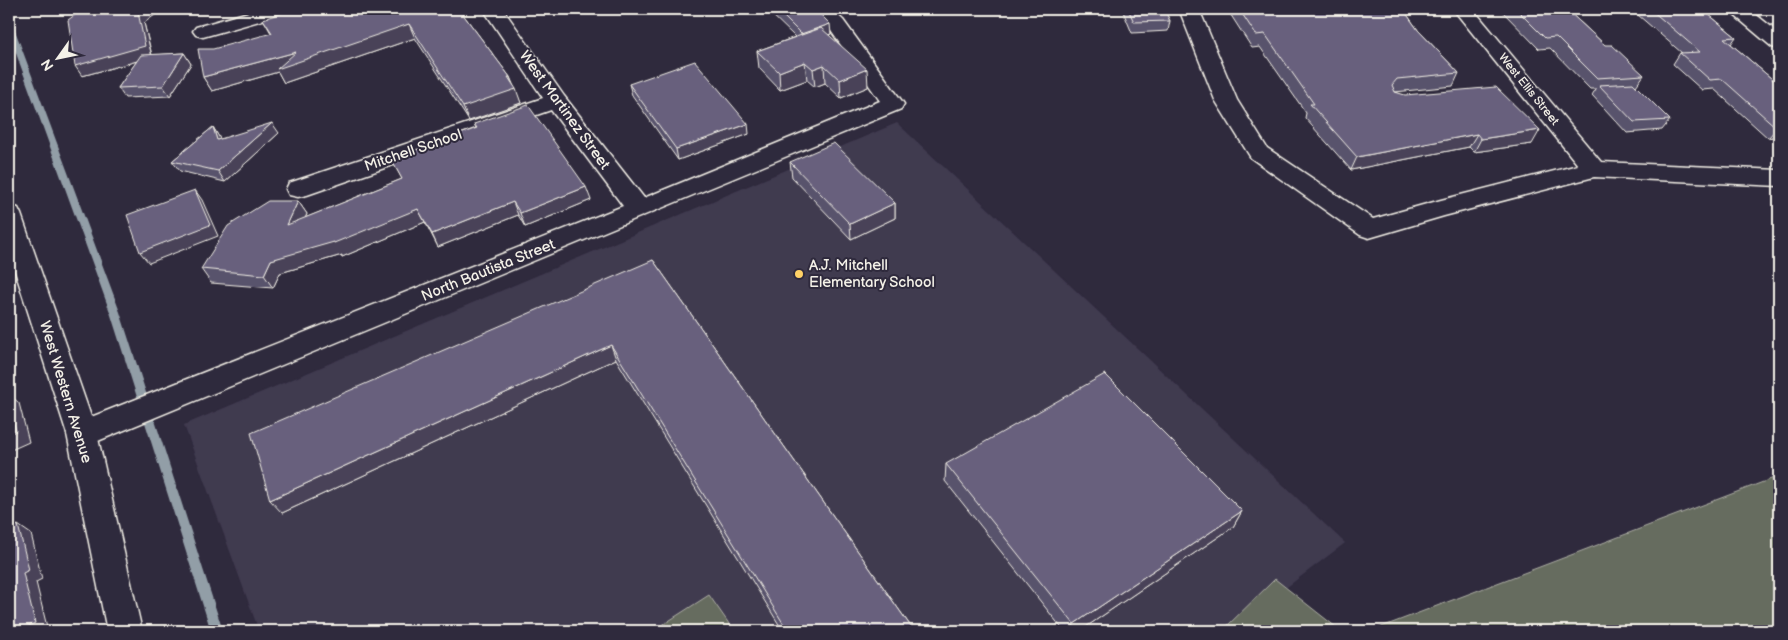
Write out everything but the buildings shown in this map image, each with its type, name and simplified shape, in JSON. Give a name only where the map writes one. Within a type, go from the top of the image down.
[{"type":"street","points":[[204,31],[280,9]]},
{"type":"street","name":"West Martinez Street","points":[[493,9],[556,101],[640,209]]},
{"type":"street","name":"North Bautista Street","points":[[82,434],[640,209],[893,104],[836,24],[820,9]]},
{"type":"street","points":[[1189,9],[1226,100],[1259,153],[1370,229],[1442,208],[1594,170],[1779,178]]},
{"type":"street","name":"West Ellis Street","points":[[1463,9],[1594,170]]},
{"type":"street","points":[[1737,9],[1779,43]]},
{"type":"street","points":[[1500,91],[1528,88]]},
{"type":"street","name":"Mitchell School","points":[[298,189],[556,101]]},
{"type":"street","name":"West Western Avenue","points":[[9,214],[82,434],[125,631]]},
{"type":"shaded area","name":"A.J. Mitchell Elementary School","points":[[897,123],[1345,543],[1229,631],[259,631],[184,425]]},
{"type":"green space","points":[[1779,476],[1779,631],[1371,631]]},
{"type":"green space","points":[[1275,579],[1341,631],[1222,631]]},
{"type":"green space","points":[[709,595],[734,631],[653,631]]},
{"type":"waterway","points":[[9,25],[115,312],[217,631]]},
{"type":"place","name":"A.J. Mitchell Elementary School","points":[[799,274]]}]
